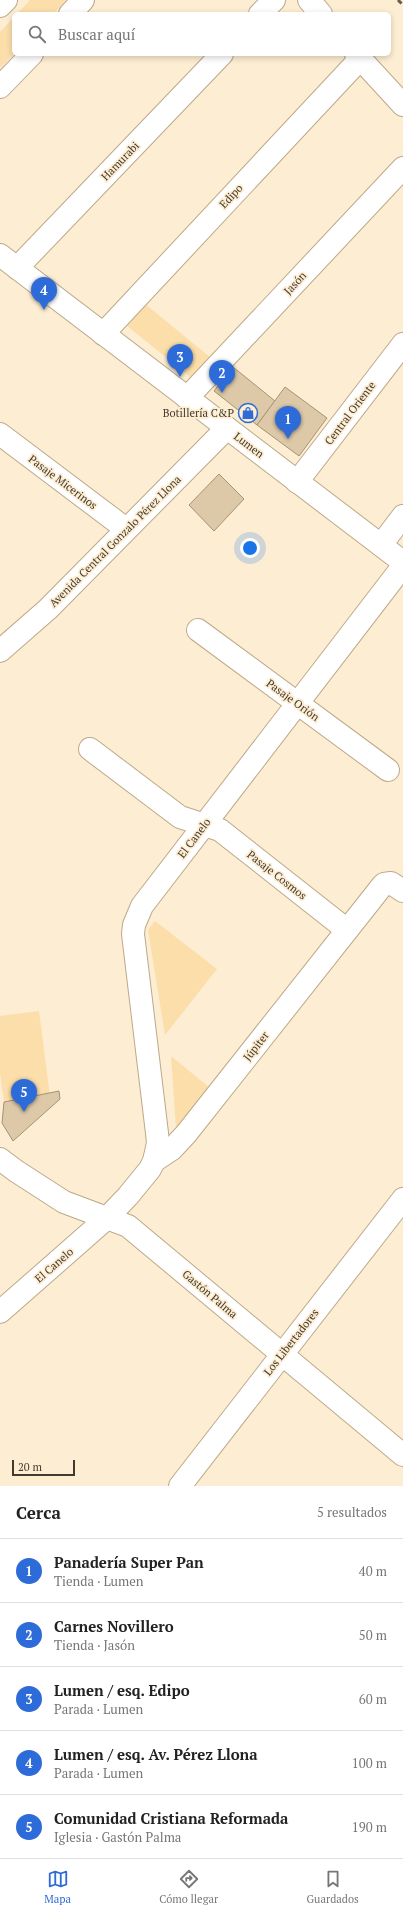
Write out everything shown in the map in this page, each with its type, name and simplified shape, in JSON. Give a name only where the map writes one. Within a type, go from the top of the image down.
[{"type":"street","points":[[0,6],[6,0]]},
{"type":"street","points":[[72,12],[83,0]]},
{"type":"street","points":[[262,12],[274,0]]},
{"type":"street","points":[[309,0],[319,12]]},
{"type":"street","points":[[0,88],[30,56]]},
{"type":"street","name":"Hamurabi","points":[[17,268],[220,56]]},
{"type":"street","points":[[358,56],[403,105]]},
{"type":"street","name":"Edipo","points":[[103,334],[358,56]]},
{"type":"street","name":"Jasón","points":[[187,398],[403,168]]},
{"type":"street","name":"Lumen","points":[[0,255],[403,562]]},
{"type":"street","name":"Central Oriente","points":[[297,482],[403,344]]},
{"type":"street","name":"Avenida Central Gonzalo Pérez Llona","points":[[0,651],[48,609],[226,428]]},
{"type":"street","name":"Pasaje Micerinos","points":[[0,434],[126,529]]},
{"type":"street","points":[[381,545],[403,516]]},
{"type":"street","name":"El Canelo","points":[[154,1161],[158,1143],[133,934],[134,925],[142,906],[403,566]]},
{"type":"street","name":"Pasaje Orión","points":[[198,630],[388,770]]},
{"type":"street","name":"Pasaje Cosmos","points":[[90,749],[180,817],[220,830],[347,930]]},
{"type":"street","name":"Júpiter","points":[[107,1218],[144,1177],[154,1161],[172,1150],[186,1134],[384,884],[391,883],[403,891]]},
{"type":"street","name":"Gastón Palma","points":[[0,1159],[50,1194],[78,1208],[128,1226],[403,1455]]},
{"type":"street","name":"Los Libertadores","points":[[180,1486],[403,1199]]},
{"type":"street","name":"El Canelo","points":[[0,1312],[107,1218]]},
{"type":"shaded area","points":[[30,0],[66,0],[55,12],[19,12]]},
{"type":"shaded area","points":[[12,19],[12,56],[0,68],[0,32]]},
{"type":"shaded area","points":[[139,299],[211,358],[194,380],[121,321]]},
{"type":"shaded area","points":[[155,921],[217,969],[165,1035],[148,930]]},
{"type":"shaded area","points":[[39,1011],[50,1096],[4,1102],[0,1073],[0,1016]]},
{"type":"shaded area","points":[[171,1056],[210,1088],[176,1128]]},
{"type":"building","points":[[233,367],[275,401],[257,425],[214,391]]},
{"type":"building","points":[[285,387],[327,418],[299,456],[257,425]]},
{"type":"building","points":[[219,474],[244,499],[214,531],[189,505]]},
{"type":"building","points":[[59,1091],[60,1099],[13,1141],[2,1123],[4,1102]]},
{"type":"railway","points":[[398,0],[403,5]]},
{"type":"place","name":"Lumen / esq. Av. Pérez Llona","points":[[44,310]]},
{"type":"place","name":"Lumen / esq. Edipo","points":[[180,377]]},
{"type":"place","name":"Carnes Novillero","points":[[222,393]]},
{"type":"place","name":"Botillería C&P","points":[[248,413]]},
{"type":"place","name":"Panadería Super Pan","points":[[288,439]]},
{"type":"place","name":"Comunidad Cristiana Reformada","points":[[24,1112]]}]
